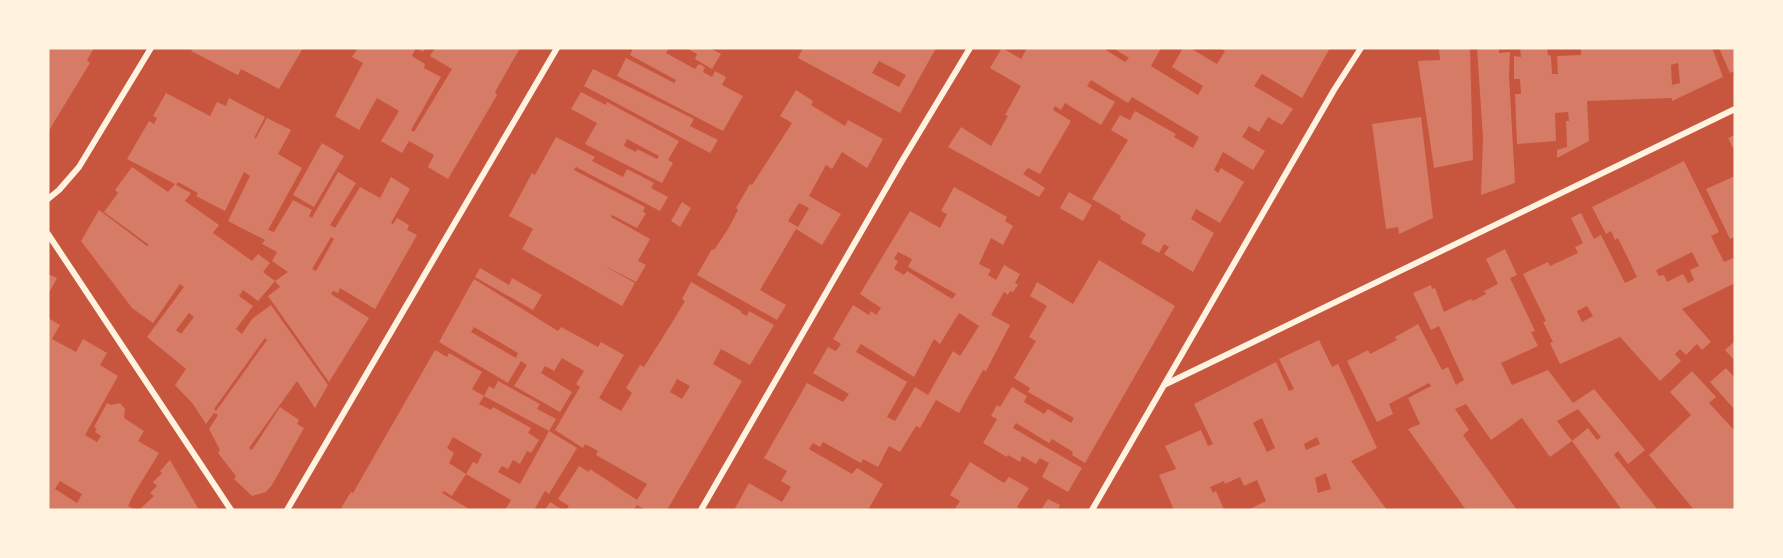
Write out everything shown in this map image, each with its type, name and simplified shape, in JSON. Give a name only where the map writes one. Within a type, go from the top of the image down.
[{"type":"street","points":[[48,199],[79,167],[152,48]]},
{"type":"street","points":[[287,510],[556,48]]},
{"type":"street","points":[[701,510],[899,166],[970,48]]},
{"type":"street","points":[[1092,510],[1334,90],[1361,48]]},
{"type":"street","points":[[1164,385],[1735,109]]},
{"type":"street","points":[[48,234],[231,510]]},
{"type":"building","points":[[48,48],[94,48],[87,60],[90,63],[48,132]]},
{"type":"building","points":[[193,48],[303,48],[279,89],[241,69],[238,75],[191,51]]},
{"type":"building","points":[[358,48],[416,48],[412,56],[425,64],[424,68],[441,77],[411,130],[414,132],[452,69],[430,56],[435,48],[520,48],[495,92],[497,95],[448,179],[428,167],[434,155],[409,141],[402,153],[381,141],[399,111],[377,98],[359,130],[335,116],[363,63],[352,57]]},
{"type":"building","points":[[633,48],[669,48],[666,53],[695,69],[699,64],[705,67],[703,72],[712,77],[715,71],[726,77],[722,85],[743,96],[723,131],[617,76],[626,58],[674,83],[676,80],[630,55]]},
{"type":"building","points":[[686,48],[710,48],[721,54],[712,69],[695,59],[697,54]]},
{"type":"building","points":[[803,48],[936,48],[900,113],[798,58]],"holes":[[[879,61],[906,75],[899,87],[872,73]]]},
{"type":"building","points":[[1002,48],[1021,59],[1027,48],[1108,48],[1106,50],[1125,62],[1129,58],[1113,48],[1161,48],[1151,66],[1198,95],[1203,86],[1172,67],[1183,48],[1190,48],[1217,64],[1225,51],[1220,48],[1330,48],[1302,98],[1262,74],[1254,86],[1293,109],[1282,125],[1268,117],[1259,132],[1249,126],[1242,137],[1265,151],[1253,170],[1223,152],[1214,170],[1218,173],[1221,168],[1244,182],[1220,223],[1196,209],[1191,219],[1214,233],[1193,272],[1164,254],[1169,247],[1164,244],[1159,253],[1141,243],[1146,234],[1092,199],[1128,140],[1111,130],[1120,115],[1130,120],[1135,111],[1176,134],[1174,137],[1193,148],[1199,137],[1132,97],[1128,103],[1091,80],[1087,86],[1115,102],[1101,125],[1065,103],[1061,110],[1055,106],[1053,110],[1071,121],[1040,174],[1028,168],[1023,174],[1045,188],[1039,197],[948,147],[961,127],[991,146],[1008,116],[1005,115],[1021,86],[990,68]]},
{"type":"building","points":[[1439,48],[1470,48],[1473,160],[1434,168],[1418,61],[1440,60]]},
{"type":"building","points":[[1477,48],[1499,48],[1499,53],[1510,52],[1509,76],[1515,183],[1481,195],[1483,138]]},
{"type":"building","points":[[1520,48],[1547,48],[1548,55],[1551,56],[1552,74],[1558,74],[1557,56],[1581,55],[1581,48],[1712,48],[1723,77],[1672,101],[1672,98],[1587,101],[1589,141],[1557,158],[1557,150],[1567,147],[1568,112],[1555,113],[1556,141],[1517,144],[1515,94],[1521,94],[1520,79],[1514,79],[1514,56],[1521,57]],"holes":[[[1678,63],[1680,83],[1672,85],[1671,65]]]},
{"type":"building","points":[[1719,48],[1735,48],[1735,71],[1730,73]]},
{"type":"building","points":[[593,69],[694,119],[690,126],[718,140],[710,153],[584,86]]},
{"type":"building","points":[[796,90],[813,101],[811,105],[845,126],[848,120],[883,139],[867,168],[842,152],[832,169],[826,165],[809,196],[841,214],[822,245],[796,229],[760,290],[786,305],[777,320],[697,275],[712,249],[714,250],[728,229],[738,210],[736,208],[750,184],[752,185],[792,123],[780,116]],"holes":[[[799,203],[809,208],[798,227],[788,221]]]},
{"type":"building","points":[[581,92],[606,105],[607,102],[679,141],[668,160],[673,163],[662,183],[585,144],[597,123],[571,109]],"holes":[[[627,139],[659,156],[657,159],[637,149],[636,152],[624,146]]]},
{"type":"building","points":[[166,93],[210,116],[217,102],[226,106],[229,98],[265,117],[254,138],[267,118],[291,130],[278,154],[302,168],[268,230],[274,232],[293,200],[312,210],[309,216],[312,218],[338,172],[356,183],[330,225],[335,228],[360,187],[380,198],[391,177],[410,189],[391,223],[393,224],[397,218],[409,225],[407,230],[417,235],[375,309],[340,288],[338,293],[333,291],[331,294],[369,318],[329,382],[268,296],[280,287],[275,281],[258,301],[243,290],[239,296],[253,306],[236,329],[242,334],[252,319],[271,305],[328,385],[315,408],[297,381],[249,448],[252,450],[280,407],[299,420],[297,424],[304,428],[272,485],[266,492],[252,496],[234,479],[236,476],[218,453],[220,450],[209,429],[218,415],[214,413],[206,424],[193,404],[175,385],[186,369],[147,337],[184,287],[180,284],[153,323],[132,308],[81,241],[99,210],[147,246],[149,245],[104,212],[118,193],[115,190],[132,167],[168,192],[175,184],[127,159],[149,121],[154,124],[157,118],[153,116]],"holes":[[[244,172],[250,176],[228,221],[265,240],[262,244],[277,252],[272,261],[288,272],[275,281],[263,272],[270,263],[258,254],[252,261],[213,233],[219,225],[185,201],[191,193],[176,185],[178,182],[198,193],[196,196],[225,211]],[[331,237],[334,239],[316,271],[312,269]],[[189,313],[194,317],[181,334],[176,330]],[[265,338],[267,340],[216,411],[214,409]]]},
{"type":"building","points":[[1421,117],[1433,218],[1399,234],[1398,227],[1386,229],[1372,124]]},
{"type":"building","points":[[1735,135],[1735,152],[1728,138]]},
{"type":"building","points":[[556,137],[595,157],[592,161],[623,177],[627,169],[654,183],[651,188],[668,197],[660,211],[576,167],[574,170],[645,207],[643,212],[646,213],[637,228],[612,215],[611,217],[650,239],[638,261],[646,265],[636,282],[601,264],[635,283],[622,306],[522,249],[533,229],[509,216],[532,173],[535,175]]},
{"type":"building","points":[[322,143],[344,156],[314,207],[293,195]]},
{"type":"building","points":[[1684,161],[1719,232],[1711,236],[1724,262],[1733,258],[1735,263],[1735,283],[1682,309],[1711,342],[1702,350],[1697,344],[1686,355],[1680,349],[1675,354],[1681,361],[1660,381],[1620,337],[1560,364],[1543,322],[1546,321],[1523,274],[1548,262],[1550,266],[1578,253],[1575,247],[1583,243],[1571,218],[1581,213],[1594,239],[1601,235],[1625,283],[1637,277],[1618,238],[1615,240],[1611,231],[1606,234],[1592,207]],"holes":[[[1692,252],[1699,266],[1690,270],[1694,280],[1688,283],[1683,274],[1667,282],[1664,275],[1659,276],[1656,270]],[[1587,306],[1593,316],[1582,322],[1577,311]]]},
{"type":"building","points":[[1735,176],[1735,237],[1730,239],[1706,189]]},
{"type":"building","points":[[954,187],[1007,217],[1005,221],[1013,226],[1003,245],[991,238],[979,264],[991,270],[988,275],[996,280],[1004,265],[1020,274],[1015,283],[1018,285],[1008,295],[1004,292],[991,315],[1010,325],[986,371],[983,370],[959,413],[936,400],[920,428],[916,426],[900,452],[889,446],[878,467],[863,459],[861,463],[823,442],[820,447],[813,443],[809,449],[852,474],[857,468],[883,484],[868,510],[734,510],[749,483],[782,502],[791,487],[781,481],[787,471],[764,458],[807,383],[843,402],[849,394],[813,373],[828,347],[836,351],[841,344],[833,339],[853,305],[869,315],[871,311],[876,315],[881,308],[860,294],[910,211],[940,228],[947,214],[941,211]],"holes":[[[898,252],[912,259],[908,267],[956,294],[952,299],[907,271],[904,275],[894,269],[898,261],[894,259]],[[959,313],[979,326],[960,356],[953,351],[928,395],[915,387],[895,421],[887,417],[907,382],[856,352],[861,344],[914,377],[934,339],[940,344]]]},
{"type":"building","points":[[1069,192],[1092,205],[1083,221],[1060,208]]},
{"type":"building","points":[[682,202],[691,208],[680,227],[671,221]]},
{"type":"building","points":[[1505,249],[1517,275],[1510,278],[1535,331],[1531,332],[1538,346],[1501,363],[1512,385],[1548,370],[1573,403],[1594,389],[1645,450],[1628,464],[1618,451],[1614,455],[1658,510],[1622,510],[1572,441],[1550,457],[1522,418],[1491,440],[1466,404],[1455,409],[1469,430],[1463,435],[1517,510],[1466,510],[1408,429],[1420,424],[1408,398],[1431,386],[1429,383],[1389,404],[1393,414],[1377,422],[1347,361],[1368,350],[1370,354],[1397,340],[1395,337],[1418,324],[1442,370],[1448,367],[1456,385],[1464,380],[1439,326],[1431,330],[1413,293],[1431,285],[1432,289],[1435,288],[1444,312],[1471,299],[1473,301],[1486,294],[1484,291],[1498,284],[1486,259]],"holes":[[[1578,409],[1601,437],[1597,440],[1588,428],[1572,441],[1557,421]]]},
{"type":"building","points":[[1099,260],[1175,306],[1085,463],[1072,455],[1073,452],[1052,439],[1049,443],[1016,423],[1013,428],[1082,468],[1068,492],[1042,477],[1049,463],[1040,458],[1036,464],[1022,456],[1020,462],[983,443],[997,419],[991,416],[997,405],[1000,407],[1012,387],[1027,396],[1024,402],[1044,414],[1048,409],[1071,423],[1074,418],[1028,392],[1030,388],[1014,378],[1036,341],[1029,337],[1047,306],[1030,296],[1037,282],[1073,304]]},
{"type":"building","points":[[480,268],[509,285],[512,278],[542,295],[533,310],[475,277]]},
{"type":"building","points":[[48,274],[57,278],[48,295]]},
{"type":"building","points":[[474,279],[558,331],[561,327],[598,347],[601,342],[624,355],[599,398],[621,411],[632,393],[626,388],[640,365],[644,367],[673,321],[685,301],[682,299],[691,282],[741,313],[747,316],[749,311],[774,325],[750,365],[721,349],[713,364],[742,381],[667,510],[645,510],[637,505],[634,510],[566,510],[569,506],[558,499],[579,466],[589,472],[590,469],[637,500],[647,484],[596,455],[598,451],[585,444],[583,448],[555,430],[580,387],[576,384],[584,371],[562,358],[554,371],[545,366],[541,373],[572,392],[560,412],[514,386],[527,365],[521,361],[508,383],[439,342]],"holes":[[[474,327],[518,353],[516,358],[471,332]],[[677,379],[690,386],[682,399],[670,392]]]},
{"type":"building","points":[[48,318],[60,325],[52,339],[76,352],[83,339],[107,353],[100,365],[118,376],[85,435],[97,442],[101,436],[95,432],[97,429],[94,427],[107,403],[111,405],[120,403],[125,409],[124,418],[144,431],[138,441],[159,453],[128,506],[132,508],[131,510],[48,510]],"holes":[[[60,481],[82,494],[77,503],[55,489]]]},
{"type":"building","points":[[1319,340],[1332,367],[1338,364],[1377,448],[1351,461],[1387,510],[1248,510],[1266,501],[1257,480],[1244,486],[1240,477],[1225,484],[1224,481],[1210,487],[1213,493],[1216,491],[1224,510],[1174,510],[1159,475],[1176,469],[1165,446],[1201,430],[1208,446],[1213,444],[1194,404],[1276,362],[1289,391],[1294,389],[1279,359]],"holes":[[[1262,418],[1275,448],[1267,452],[1253,423]],[[1317,437],[1320,444],[1306,450],[1304,444]],[[1326,473],[1331,489],[1318,493],[1315,478]]]},
{"type":"building","points":[[1735,341],[1735,361],[1725,350]]},
{"type":"building","points":[[435,350],[447,357],[449,353],[482,372],[472,389],[484,396],[479,404],[491,410],[493,407],[531,428],[528,433],[539,440],[531,453],[527,451],[520,464],[513,460],[508,469],[502,466],[498,472],[520,484],[549,431],[577,448],[549,494],[545,491],[534,510],[505,510],[511,500],[466,474],[452,496],[444,491],[442,493],[471,510],[340,510],[351,492],[353,493]],"holes":[[[453,437],[482,454],[477,464],[473,462],[466,474],[449,463],[454,453],[447,448]]]},
{"type":"building","points":[[1726,368],[1735,378],[1735,410],[1710,382]]},
{"type":"building","points":[[1692,371],[1716,397],[1709,403],[1735,431],[1735,510],[1694,510],[1649,455],[1691,415],[1670,392]]},
{"type":"building","points":[[498,381],[540,404],[537,409],[556,419],[549,431],[484,396],[489,386],[494,389]]},
{"type":"building","points":[[170,460],[199,510],[139,510],[154,496],[150,493],[157,486],[153,482]]},
{"type":"building","points":[[970,462],[1004,483],[1009,477],[1029,488],[1017,507],[1022,510],[954,510],[960,501],[950,495]]},
{"type":"building","points":[[1048,499],[1060,505],[1058,510],[1041,510]]},
{"type":"building","points":[[550,502],[563,510],[545,510]]}]
